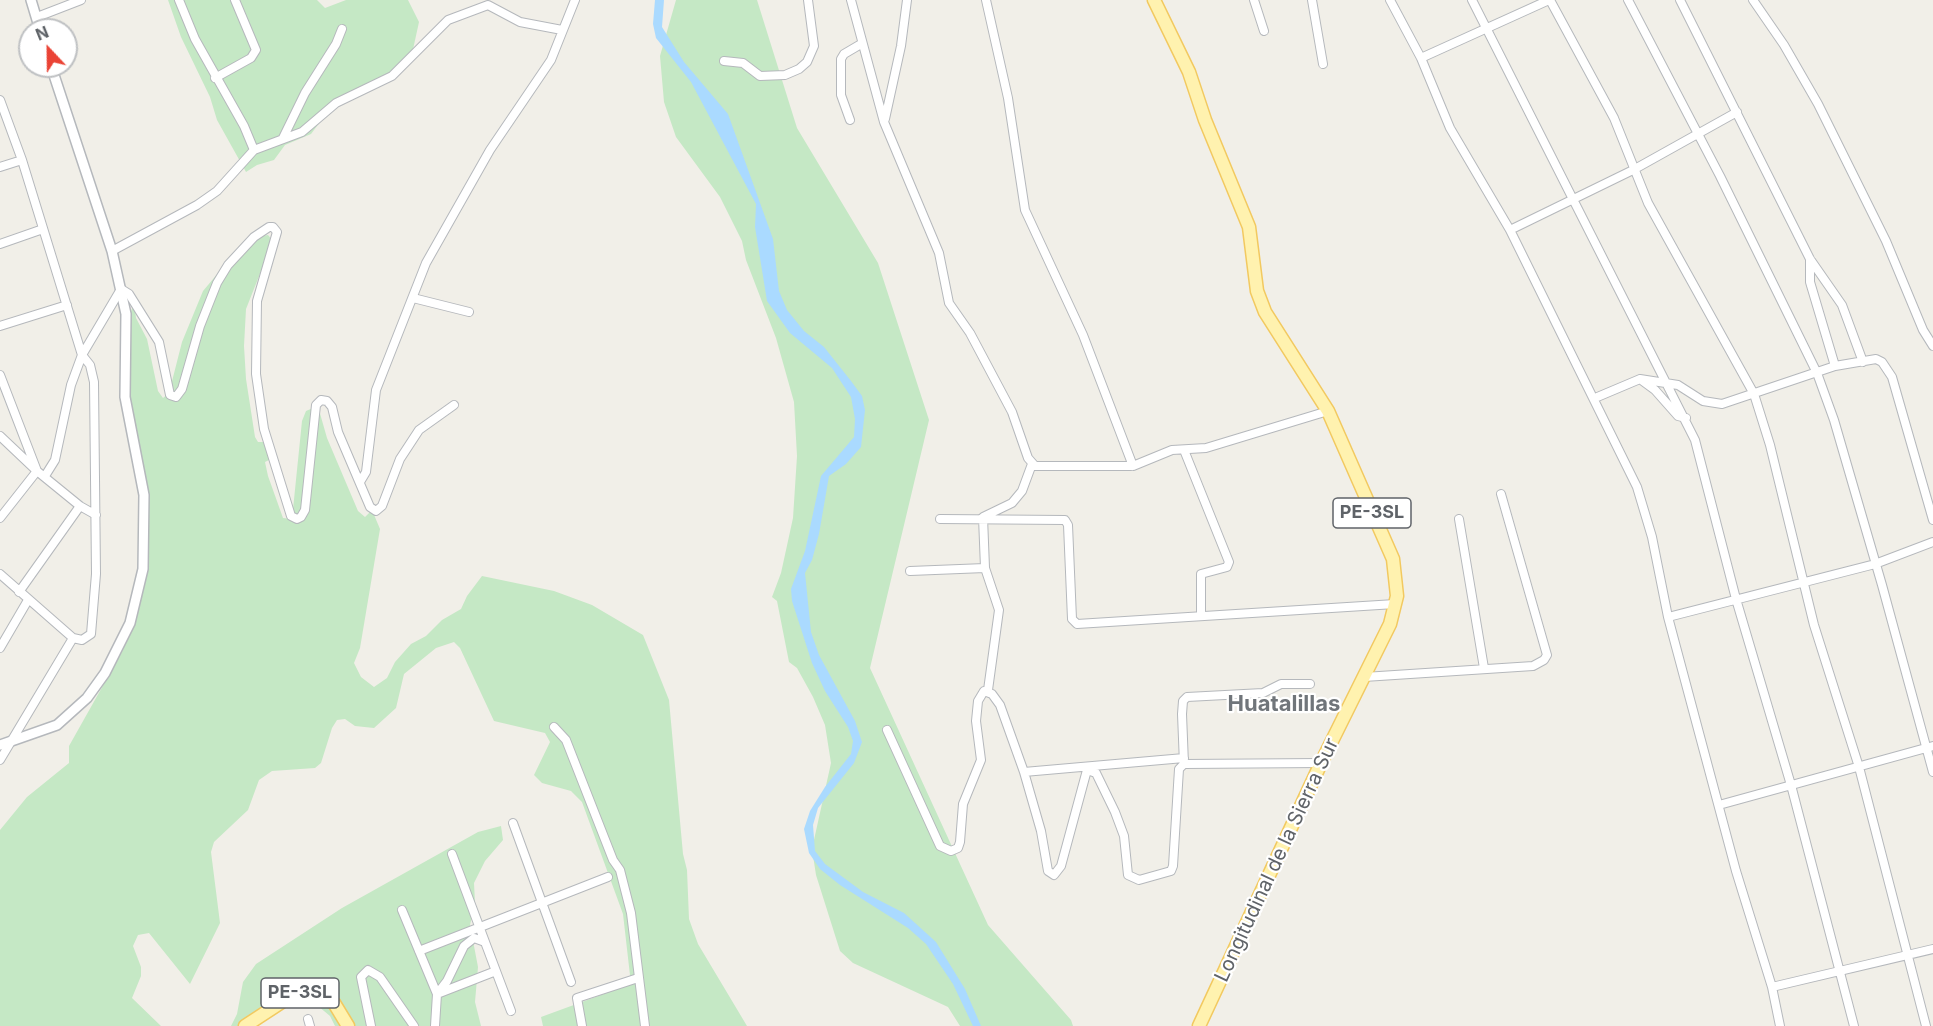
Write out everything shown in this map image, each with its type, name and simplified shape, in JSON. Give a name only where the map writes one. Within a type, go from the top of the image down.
[{"type":"main road","name":"Longitudinal de la Sierra Sur","points":[[1154,0],[1189,72],[1205,120],[1249,227],[1257,291],[1265,312],[1328,411],[1393,560],[1397,596],[1390,624],[1321,762],[1199,1026]]},
{"type":"main road","name":"PE-3SL","points":[[245,1026],[294,994],[312,992],[334,1004],[348,1026]]},
{"type":"street","points":[[32,0],[37,17],[81,0]]},
{"type":"street","points":[[179,0],[195,39],[244,126],[254,150]]},
{"type":"street","points":[[215,78],[251,58],[256,50],[235,0]]},
{"type":"street","points":[[360,482],[366,472],[376,390],[426,263],[495,142],[551,60],[575,0]]},
{"type":"street","points":[[724,61],[743,63],[760,76],[785,75],[799,69],[807,62],[814,46],[808,0]]},
{"type":"street","points":[[851,0],[861,44],[884,122],[939,253],[950,303],[970,333],[1012,412],[1032,464],[1022,491],[1012,502],[983,517]]},
{"type":"street","points":[[884,122],[902,46],[908,0]]},
{"type":"street","points":[[986,0],[1008,98],[1024,210],[1083,335],[1133,466]]},
{"type":"street","points":[[1254,0],[1264,31]]},
{"type":"street","points":[[1312,0],[1323,64]]},
{"type":"street","points":[[1390,0],[1422,58],[1450,128],[1510,230],[1637,487],[1652,537],[1668,617],[1736,871],[1772,987],[1780,1026]]},
{"type":"street","points":[[1472,0],[1489,29],[1686,418],[1695,440],[1736,599],[1791,785],[1854,1026]]},
{"type":"street","points":[[1422,58],[1550,0],[1614,118],[1648,204],[1754,394],[1770,445],[1803,582],[1859,767],[1926,1026]]},
{"type":"street","points":[[1628,0],[1699,135],[1817,372],[1834,420],[1930,747],[1933,772]]},
{"type":"street","points":[[1680,0],[1810,259],[1824,284],[1842,304],[1863,362]]},
{"type":"street","points":[[1753,0],[1784,45],[1818,105],[1886,241],[1923,330],[1933,346]]},
{"type":"street","points":[[112,251],[197,206],[217,191],[254,150],[302,132],[336,103],[392,76],[444,23],[470,14],[479,7],[491,6],[520,22],[562,30]]},
{"type":"street","points":[[283,138],[305,93],[336,44],[342,29]]},
{"type":"street","points":[[850,120],[841,95],[841,59],[844,54],[861,44]]},
{"type":"street","points":[[0,745],[11,743],[57,724],[87,698],[105,673],[130,623],[143,568],[144,495],[125,397],[126,315],[112,251],[55,78]]},
{"type":"street","points":[[0,100],[22,160],[82,355],[90,365],[94,382],[96,574],[91,634],[82,640],[74,638],[0,574]]},
{"type":"street","points":[[1510,230],[1634,170],[1737,112]]},
{"type":"street","points":[[0,167],[22,160]]},
{"type":"street","points":[[121,289],[129,294],[159,342],[170,395],[176,397],[182,389],[200,326],[217,283],[228,265],[254,237],[269,227],[275,229],[275,246],[256,301],[254,342],[264,429],[291,516],[301,517],[305,510],[316,405],[321,400],[327,401],[332,407],[338,432],[373,511],[379,510],[400,459],[419,430],[454,405]]},
{"type":"street","points":[[0,244],[43,229]]},
{"type":"street","points":[[1810,259],[1810,282],[1835,366]]},
{"type":"street","points":[[45,476],[56,460],[71,385],[82,355],[121,289]]},
{"type":"street","points":[[413,298],[469,312]]},
{"type":"street","points":[[0,326],[66,305]]},
{"type":"street","points":[[1595,398],[1640,379],[1678,385],[1703,400],[1722,404],[1835,366],[1876,359],[1882,362],[1892,377],[1933,520]]},
{"type":"street","points":[[0,375],[37,471]]},
{"type":"street","points":[[1640,379],[1655,390],[1678,416],[1686,418]]},
{"type":"street","points":[[1032,464],[1133,466],[1172,450],[1206,448],[1328,411]]},
{"type":"street","points":[[0,436],[37,471],[80,506],[96,515]]},
{"type":"street","points":[[1184,450],[1229,562],[1227,567],[1201,574],[1201,616]]},
{"type":"street","points":[[0,518],[37,471]]},
{"type":"street","points":[[1364,677],[1533,666],[1539,664],[1546,655],[1502,494]]},
{"type":"street","points":[[19,592],[80,506]]},
{"type":"street","points":[[983,517],[985,568],[999,610],[988,690],[1000,705],[1024,772],[1041,831],[1050,874],[1054,875],[1061,866],[1087,770],[1096,773],[1115,812],[1124,836],[1128,875],[1139,880],[1171,871],[1179,770],[1184,761],[1183,701],[1186,697],[1263,693],[1281,684],[1310,684]]},
{"type":"street","points":[[940,519],[983,517],[1065,520],[1068,525],[1073,623],[1395,604]]},
{"type":"street","points":[[1460,519],[1484,668]]},
{"type":"street","points":[[1668,617],[1875,564],[1933,542]]},
{"type":"street","points":[[910,571],[985,568]]},
{"type":"street","points":[[0,648],[28,600]]},
{"type":"street","points":[[0,760],[74,638]]},
{"type":"street","points":[[887,730],[940,846],[951,851],[958,848],[960,842],[963,804],[981,760],[976,711],[980,694],[988,690]]},
{"type":"street","points":[[554,727],[566,740],[613,860],[620,870],[631,913],[645,1026]]},
{"type":"street","points":[[1719,805],[1930,747]]},
{"type":"street","points":[[1024,772],[1184,761],[1321,762]]},
{"type":"street","points":[[513,823],[571,982]]},
{"type":"street","points":[[452,854],[511,1011]]},
{"type":"street","points":[[419,951],[608,877]]},
{"type":"street","points":[[402,910],[437,994],[435,1026]]},
{"type":"street","points":[[437,994],[447,981],[468,940],[474,938],[485,942]]},
{"type":"street","points":[[1772,987],[1933,949]]},
{"type":"street","points":[[371,1026],[361,977],[368,970],[380,977],[414,1026]]},
{"type":"street","points":[[437,994],[496,971]]},
{"type":"street","points":[[582,1026],[577,998],[638,978]]},
{"type":"green space","points":[[168,0],[317,0],[325,8],[346,0],[408,0],[419,22],[412,54],[400,69],[326,114],[311,134],[285,145],[274,160],[257,165],[246,172],[217,120],[210,97],[181,37]]},
{"type":"green space","points":[[676,0],[757,0],[797,128],[878,263],[929,420],[870,668],[988,925],[1071,1020],[1073,1026],[960,1026],[948,1007],[853,963],[840,951],[816,875],[812,849],[831,763],[825,725],[797,668],[789,662],[777,601],[772,597],[781,573],[793,518],[797,456],[794,402],[776,338],[746,260],[742,241],[720,197],[676,137],[664,102],[660,56]]},
{"type":"green space","points":[[268,235],[273,241],[246,309],[244,346],[246,379],[255,437],[258,442],[269,442],[271,459],[265,462],[268,476],[283,518],[292,519],[302,421],[306,411],[313,408],[319,410],[327,438],[358,511],[365,517],[372,510],[380,529],[360,648],[354,663],[361,677],[374,687],[387,678],[395,662],[411,644],[426,636],[442,620],[461,609],[467,596],[482,576],[554,591],[592,605],[643,635],[669,700],[683,854],[687,870],[689,919],[698,944],[747,1026],[543,1026],[541,1017],[631,984],[623,914],[582,802],[571,791],[542,783],[534,775],[550,742],[545,733],[494,721],[460,648],[454,642],[436,648],[404,674],[396,708],[374,728],[355,726],[345,719],[337,720],[332,728],[321,763],[315,768],[272,771],[259,780],[248,810],[214,842],[211,852],[220,923],[190,984],[149,933],[138,935],[133,946],[141,967],[141,976],[132,998],[161,1026],[0,1026],[0,830],[27,797],[69,763],[69,746],[123,650],[147,571],[149,511],[131,401],[129,318],[134,302],[136,318],[147,339],[158,391],[163,398],[169,393],[182,342],[203,291],[239,248],[255,237]]},
{"type":"green space","points":[[501,826],[503,840],[485,861],[474,883],[475,903],[470,925],[478,967],[475,1002],[481,1026],[335,1026],[330,1016],[312,1001],[300,1005],[276,1002],[241,1026],[231,1026],[237,1014],[243,982],[256,964],[342,908],[478,832]]},
{"type":"water","points":[[655,0],[664,0],[662,27],[684,62],[728,114],[773,239],[779,291],[787,310],[804,331],[824,347],[851,381],[862,396],[865,410],[861,447],[846,464],[829,476],[819,534],[812,560],[805,573],[811,632],[819,655],[855,721],[862,742],[854,763],[818,808],[813,825],[815,851],[825,864],[863,892],[904,913],[936,942],[965,989],[981,1026],[973,1026],[953,984],[926,944],[908,928],[840,885],[820,869],[809,853],[804,829],[810,811],[825,787],[851,754],[853,741],[848,727],[825,691],[812,663],[792,601],[791,589],[805,551],[821,476],[854,437],[855,419],[851,397],[832,368],[790,333],[767,301],[755,227],[756,204],[691,82],[656,38],[653,24]]},
{"type":"district","name":"Huatalillas","points":[[1284,704]]}]
